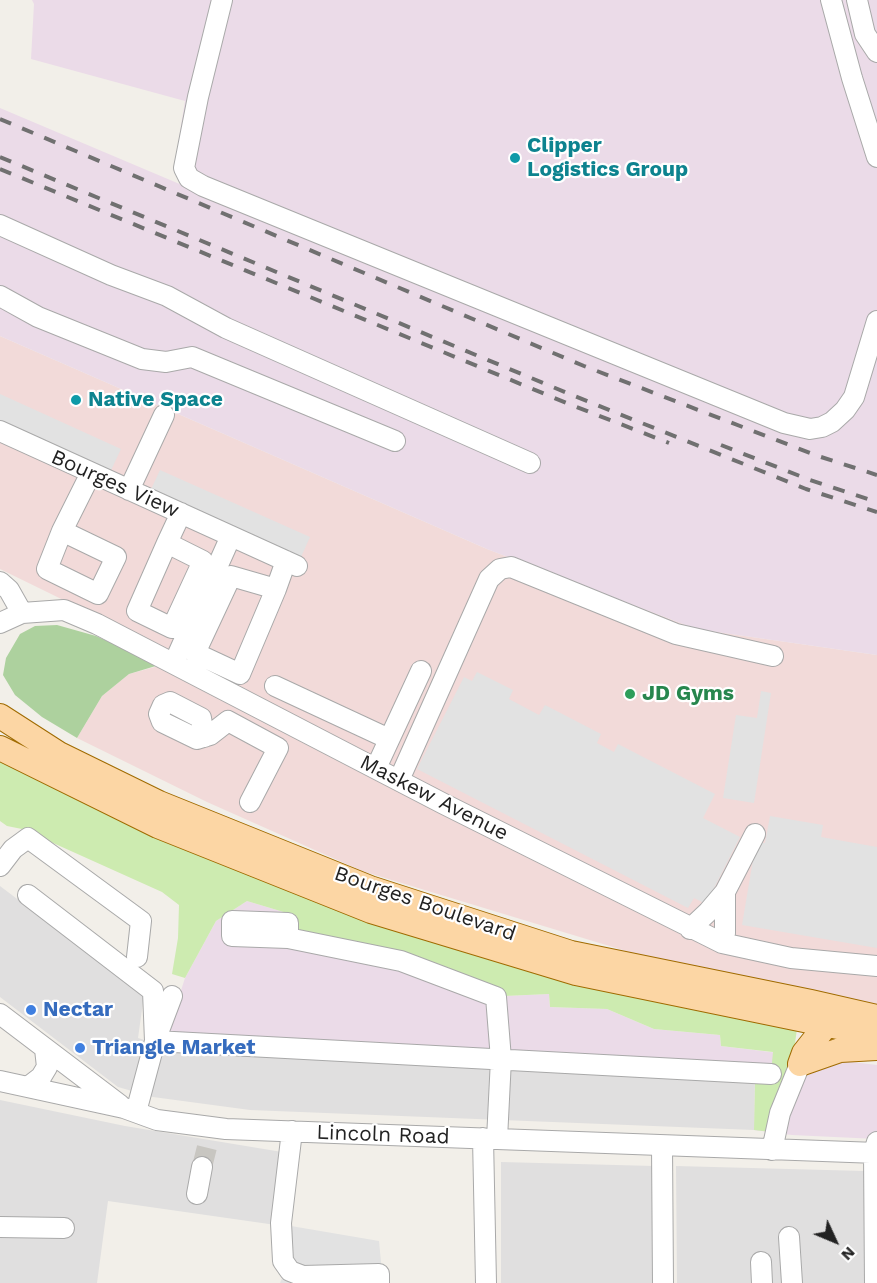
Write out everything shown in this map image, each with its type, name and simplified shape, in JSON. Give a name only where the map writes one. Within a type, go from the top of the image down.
[{"type":"main road","name":"Bourges Boulevard","points":[[0,716],[55,764]]},
{"type":"main road","name":"Bourges Boulevard","points":[[0,748],[55,764],[101,786],[159,803],[370,888],[571,953],[811,1002],[867,1016]]},
{"type":"main road","name":"Bourges Boulevard","points":[[101,786],[158,826],[370,910],[576,973],[877,1035]]},
{"type":"main road","points":[[800,1064],[804,1053],[823,1029],[848,1015],[867,1016]]},
{"type":"main road","points":[[800,1064],[840,1050],[877,1048]]},
{"type":"street","points":[[222,0],[198,97],[184,168],[189,178],[203,186],[784,423],[810,429],[822,428],[832,422],[854,397],[877,321]]},
{"type":"street","points":[[831,0],[877,157]]},
{"type":"street","points":[[857,0],[865,34],[877,52]]},
{"type":"street","points":[[0,225],[111,275],[168,296],[226,328],[530,463]]},
{"type":"street","points":[[0,296],[39,317],[142,359],[166,362],[192,357],[395,441]]},
{"type":"street","points":[[129,490],[164,415]]},
{"type":"street","name":"Bourges View","points":[[0,431],[292,564],[276,590]]},
{"type":"street","points":[[62,531],[92,473]]},
{"type":"street","points":[[167,543],[181,513]]},
{"type":"street","points":[[174,663],[231,536]]},
{"type":"street","points":[[399,780],[489,579],[500,569],[511,567],[676,634],[773,656]]},
{"type":"street","points":[[231,576],[276,590],[240,674],[195,653],[231,576]]},
{"type":"street","points":[[0,582],[9,590],[22,613]]},
{"type":"street","name":"Maskew Avenue","points":[[0,625],[22,613],[64,610],[174,663],[690,929],[722,943],[791,958],[877,966]]},
{"type":"street","points":[[376,768],[421,670]]},
{"type":"street","points":[[275,686],[389,739]]},
{"type":"street","points":[[258,735],[271,713]]},
{"type":"street","points":[[204,737],[228,722],[258,735],[278,748],[250,802]]},
{"type":"street","points":[[690,929],[725,892],[755,834]]},
{"type":"street","points":[[0,866],[13,849],[28,838],[141,921],[137,957]]},
{"type":"street","points":[[722,943],[725,933],[725,892]]},
{"type":"street","points":[[28,895],[153,990],[162,1041]]},
{"type":"street","points":[[288,938],[401,961],[496,997],[501,1059],[490,1138],[486,1283]]},
{"type":"street","points":[[0,1014],[130,1110],[162,1041],[172,996]]},
{"type":"street","points":[[162,1041],[771,1074]]},
{"type":"street","points":[[28,1087],[41,1077],[47,1067],[45,1048]]},
{"type":"street","points":[[772,1149],[780,1113],[800,1064]]},
{"type":"street","name":"Lincoln Road","points":[[0,1081],[130,1110],[210,1135],[292,1131],[662,1146],[876,1149]]},
{"type":"street","points":[[0,1090],[125,1118],[157,1119]]},
{"type":"street","points":[[292,1131],[281,1223],[282,1261],[291,1271],[303,1276],[379,1274],[379,1283]]},
{"type":"street","points":[[662,1146],[663,1283]]},
{"type":"street","points":[[875,1283],[876,1149]]},
{"type":"street","points":[[197,1194],[202,1167]]},
{"type":"street","points":[[0,1227],[64,1228]]},
{"type":"street","points":[[789,1237],[792,1283]]},
{"type":"street","points":[[761,1262],[762,1283]]},
{"type":"shaded area","points":[[32,0],[877,0],[877,655],[696,629],[487,549],[0,336],[0,108],[189,188],[174,169],[185,101],[31,59],[34,4]]},
{"type":"shaded area","points":[[0,336],[487,549],[696,629],[877,655],[877,1010],[682,968],[362,871],[207,802],[77,738],[102,696],[129,674],[184,659],[0,569]]},
{"type":"shaded area","points":[[0,394],[121,449],[107,479],[0,431]]},
{"type":"shaded area","points":[[160,470],[310,537],[297,566],[147,498]]},
{"type":"shaded area","points":[[477,672],[513,690],[509,699],[539,715],[545,705],[601,734],[597,743],[614,752],[618,744],[715,794],[703,818],[740,837],[706,904],[694,898],[688,908],[417,769],[464,677],[472,681]]},
{"type":"shaded area","points":[[761,691],[771,693],[754,803],[723,798],[736,715],[757,718]]},
{"type":"shaded area","points":[[770,816],[823,825],[821,837],[877,847],[877,948],[742,925],[756,842],[765,843]]},
{"type":"shaded area","points":[[0,886],[144,995],[138,1038],[173,1049],[755,1082],[754,1130],[250,1110],[153,1097],[118,1087],[0,997]]},
{"type":"shaded area","points":[[247,901],[297,916],[293,928],[403,954],[504,996],[549,994],[550,1007],[607,1009],[654,1029],[720,1035],[721,1046],[877,1065],[877,1139],[792,1135],[754,1130],[755,1083],[163,1046],[185,978],[216,921]]},
{"type":"shaded area","points":[[0,1100],[125,1126],[282,1152],[276,1225],[108,1201],[97,1283],[0,1283]]},
{"type":"shaded area","points":[[501,1162],[654,1166],[655,1283],[501,1283]]},
{"type":"shaded area","points":[[676,1166],[864,1171],[865,1283],[677,1283]]},
{"type":"shaded area","points":[[291,1226],[379,1241],[383,1283],[280,1283],[291,1256]]},
{"type":"green space","points":[[57,625],[96,636],[159,665],[129,674],[102,696],[77,738],[42,717],[15,695],[3,675],[6,658],[20,634],[35,626]]},
{"type":"green space","points":[[0,760],[797,1029],[791,1071],[771,1132],[754,1130],[755,1082],[770,1083],[773,1052],[721,1046],[720,1035],[654,1029],[607,1009],[550,1007],[549,994],[504,996],[403,954],[292,928],[297,916],[247,901],[216,921],[185,978],[172,974],[178,938],[179,905],[162,892],[0,821]]},
{"type":"tunnel","points":[[202,1167],[208,1143]]},
{"type":"railway","points":[[0,119],[584,366],[818,456],[877,475]]},
{"type":"railway","points":[[0,157],[572,395],[806,489],[877,512]]},
{"type":"railway","points":[[0,169],[569,404],[669,443]]},
{"type":"railway","points":[[721,445],[810,480],[877,502]]},
{"type":"place","name":"Clipper Logistics Group","points":[[515,158]]},
{"type":"place","name":"Native Space","points":[[76,400]]},
{"type":"place","name":"JD Gyms","points":[[630,694]]},
{"type":"place","name":"Nectar","points":[[31,1010]]},
{"type":"place","name":"Triangle Market","points":[[80,1048]]}]
